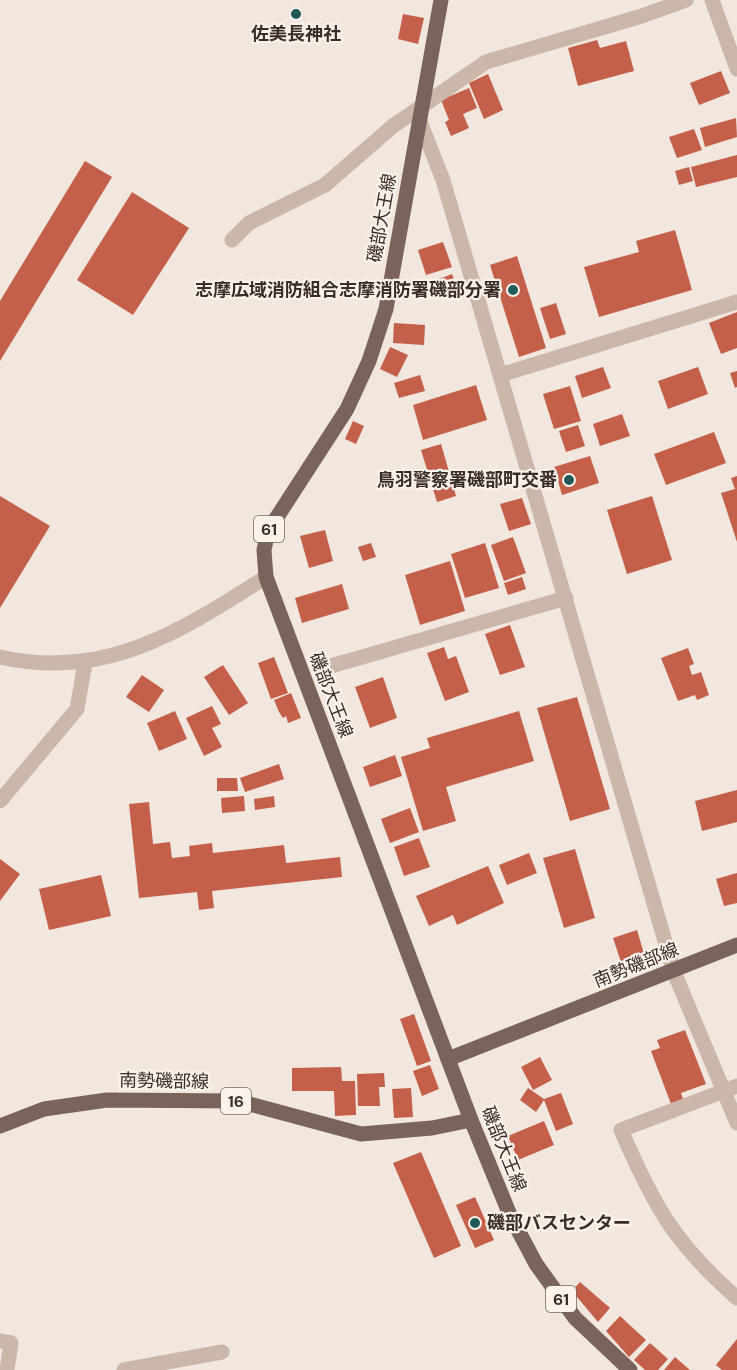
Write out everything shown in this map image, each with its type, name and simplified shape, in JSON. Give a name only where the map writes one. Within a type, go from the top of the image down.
[{"type":"main road","name":"磯部大王線","points":[[441,0],[386,309],[369,361],[347,409],[272,522],[264,541],[266,577],[448,1059],[510,1215],[536,1264],[575,1318],[630,1370]]},
{"type":"main road","name":"南勢磯部線","points":[[448,1059],[674,972],[737,945]]},
{"type":"main road","name":"南勢磯部線","points":[[0,1126],[44,1109],[106,1100],[238,1101],[361,1134],[432,1128],[471,1119]]},
{"type":"street","points":[[232,240],[249,223],[325,185],[393,126],[420,112],[486,62],[642,16],[686,0]]},
{"type":"street","points":[[712,0],[737,69]]},
{"type":"street","points":[[420,112],[443,180],[674,972],[722,1092],[737,1123]]},
{"type":"street","points":[[500,375],[737,302]]},
{"type":"street","points":[[0,657],[54,663],[85,663],[120,655],[155,641],[205,616],[266,577]]},
{"type":"street","points":[[324,668],[566,598]]},
{"type":"street","points":[[0,801],[78,709],[85,663]]},
{"type":"street","points":[[737,1086],[621,1130],[648,1193],[670,1229],[693,1257],[737,1298]]},
{"type":"street","points":[[0,1341],[12,1343],[7,1370]]},
{"type":"street","points":[[124,1370],[222,1352]]},
{"type":"building","points":[[403,14],[424,18],[418,44],[398,39]]},
{"type":"building","points":[[597,40],[600,48],[626,41],[634,71],[578,86],[568,48]]},
{"type":"building","points":[[721,71],[730,93],[699,105],[690,83]]},
{"type":"building","points":[[488,74],[503,110],[484,119],[469,83]]},
{"type":"building","points":[[469,88],[477,108],[463,114],[469,128],[451,136],[445,122],[449,120],[441,100]]},
{"type":"building","points":[[736,118],[737,137],[705,147],[700,128]]},
{"type":"building","points":[[694,129],[702,150],[677,158],[669,137]]},
{"type":"building","points":[[737,155],[737,177],[696,187],[691,167]]},
{"type":"building","points":[[85,161],[112,177],[0,361],[0,301]]},
{"type":"building","points":[[689,167],[693,181],[679,185],[675,171]]},
{"type":"building","points":[[132,192],[189,228],[133,315],[77,280]]},
{"type":"building","points":[[675,230],[692,290],[599,317],[584,267],[639,252],[636,241]]},
{"type":"building","points":[[443,242],[452,267],[426,275],[418,250]]},
{"type":"building","points":[[517,256],[546,348],[519,357],[490,265]]},
{"type":"building","points":[[452,274],[458,290],[445,295],[439,279]]},
{"type":"building","points":[[556,303],[566,334],[550,339],[540,308]]},
{"type":"building","points":[[737,312],[737,348],[721,354],[709,323]]},
{"type":"building","points":[[394,323],[425,325],[424,345],[393,343]]},
{"type":"building","points":[[390,347],[408,355],[397,377],[380,369]]},
{"type":"building","points":[[603,367],[611,388],[582,398],[575,376]]},
{"type":"building","points":[[698,367],[708,394],[668,409],[658,381]]},
{"type":"building","points":[[737,371],[737,387],[735,388],[730,373]]},
{"type":"building","points":[[420,375],[425,391],[399,398],[394,383]]},
{"type":"building","points":[[476,385],[487,420],[423,440],[413,405]]},
{"type":"building","points":[[570,386],[581,421],[554,429],[543,394]]},
{"type":"building","points":[[622,414],[630,436],[600,446],[593,424]]},
{"type":"building","points":[[353,421],[364,426],[356,444],[345,439]]},
{"type":"building","points":[[578,425],[585,446],[566,452],[559,431]]},
{"type":"building","points":[[714,432],[726,463],[666,485],[654,454]]},
{"type":"building","points":[[441,444],[456,496],[437,502],[421,450]]},
{"type":"building","points":[[590,456],[599,483],[562,495],[554,467]]},
{"type":"building","points":[[737,476],[737,542],[721,493],[735,489],[731,478]]},
{"type":"building","points":[[0,496],[50,526],[0,608]]},
{"type":"building","points":[[652,496],[672,560],[627,574],[607,510]]},
{"type":"building","points":[[522,498],[531,524],[509,531],[500,504]]},
{"type":"building","points":[[325,530],[333,561],[309,568],[300,536]]},
{"type":"building","points":[[513,537],[526,573],[504,581],[491,545]]},
{"type":"building","points":[[371,543],[376,557],[363,561],[358,547]]},
{"type":"building","points":[[485,543],[499,588],[465,598],[451,554]]},
{"type":"building","points":[[450,561],[465,611],[420,625],[405,575]]},
{"type":"building","points":[[522,577],[526,589],[508,595],[504,583]]},
{"type":"building","points":[[342,584],[349,609],[302,623],[295,598]]},
{"type":"building","points":[[510,625],[525,667],[500,675],[485,634]]},
{"type":"building","points":[[444,647],[448,659],[456,656],[469,692],[445,701],[427,653]]},
{"type":"building","points":[[688,648],[694,664],[689,666],[692,675],[701,672],[709,695],[697,700],[695,695],[678,701],[661,658]]},
{"type":"building","points":[[274,657],[288,693],[271,699],[258,663]]},
{"type":"building","points":[[223,665],[248,703],[229,715],[204,677]]},
{"type":"building","points":[[142,675],[164,690],[149,712],[126,697]]},
{"type":"building","points":[[383,677],[397,718],[370,728],[355,687]]},
{"type":"building","points":[[291,693],[301,718],[288,723],[286,716],[283,718],[279,712],[274,700]]},
{"type":"building","points":[[577,697],[610,809],[570,821],[537,708]]},
{"type":"building","points":[[212,706],[221,724],[212,728],[222,747],[204,756],[186,718]]},
{"type":"building","points":[[175,711],[187,739],[159,751],[147,723]]},
{"type":"building","points":[[519,711],[534,761],[446,787],[456,821],[423,831],[401,757],[430,748],[427,738]]},
{"type":"building","points":[[395,755],[402,776],[370,787],[363,767]]},
{"type":"building","points":[[279,764],[284,779],[245,792],[240,778]]},
{"type":"building","points":[[217,778],[237,778],[238,791],[217,791]]},
{"type":"building","points":[[737,790],[737,822],[702,831],[695,801]]},
{"type":"building","points":[[244,796],[245,811],[222,813],[221,798]]},
{"type":"building","points":[[274,796],[275,807],[255,810],[254,799]]},
{"type":"building","points":[[149,802],[153,844],[170,842],[172,858],[190,856],[189,846],[212,843],[213,853],[284,845],[286,863],[340,857],[342,877],[212,891],[214,908],[199,910],[197,892],[139,898],[129,804]]},
{"type":"building","points":[[410,808],[419,832],[390,843],[381,819]]},
{"type":"building","points":[[419,838],[430,867],[404,876],[394,847]]},
{"type":"building","points":[[575,849],[595,918],[564,928],[543,858]]},
{"type":"building","points":[[529,853],[537,873],[507,885],[499,865]]},
{"type":"building","points":[[0,859],[20,874],[0,901]]},
{"type":"building","points":[[488,866],[504,903],[457,925],[453,915],[429,926],[416,896]]},
{"type":"building","points":[[737,873],[737,903],[724,906],[716,879]]},
{"type":"building","points":[[101,875],[111,916],[49,930],[39,889]]},
{"type":"building","points":[[637,930],[645,957],[622,965],[613,938]]},
{"type":"building","points":[[414,1014],[431,1061],[417,1066],[400,1019]]},
{"type":"building","points":[[685,1030],[706,1084],[681,1093],[683,1099],[671,1104],[651,1051],[660,1048],[657,1040]]},
{"type":"building","points":[[540,1057],[552,1080],[533,1090],[521,1067]]},
{"type":"building","points":[[430,1065],[439,1089],[422,1096],[413,1071]]},
{"type":"building","points":[[341,1067],[342,1081],[355,1081],[356,1115],[335,1116],[334,1091],[292,1091],[292,1068]]},
{"type":"building","points":[[384,1073],[385,1087],[379,1087],[380,1106],[358,1106],[357,1074]]},
{"type":"building","points":[[411,1088],[413,1117],[394,1118],[392,1089]]},
{"type":"building","points":[[528,1088],[544,1099],[561,1093],[573,1124],[556,1131],[544,1100],[536,1112],[520,1100]]},
{"type":"building","points":[[544,1121],[554,1145],[518,1160],[508,1136]]},
{"type":"building","points":[[421,1152],[461,1246],[434,1258],[393,1163]]},
{"type":"building","name":"磯部バスセンター","points":[[475,1197],[494,1240],[475,1248],[456,1205]]},
{"type":"building","points":[[580,1282],[610,1308],[598,1322],[572,1291]]},
{"type":"building","points":[[620,1316],[646,1340],[629,1357],[606,1331]]},
{"type":"building","points":[[737,1339],[737,1370],[722,1370],[716,1365]]},
{"type":"building","points":[[650,1343],[668,1359],[658,1370],[645,1370],[634,1360]]},
{"type":"building","points":[[675,1357],[690,1370],[664,1370]]},
{"type":"place","name":"佐美長神社","points":[[296,14]]},
{"type":"place","name":"志摩広域消防組合志摩消防署磯部分署","points":[[513,290]]},
{"type":"place","name":"鳥羽警察署磯部町交番","points":[[569,480]]},
{"type":"place","name":"磯部バスセンター","points":[[475,1223]]}]
